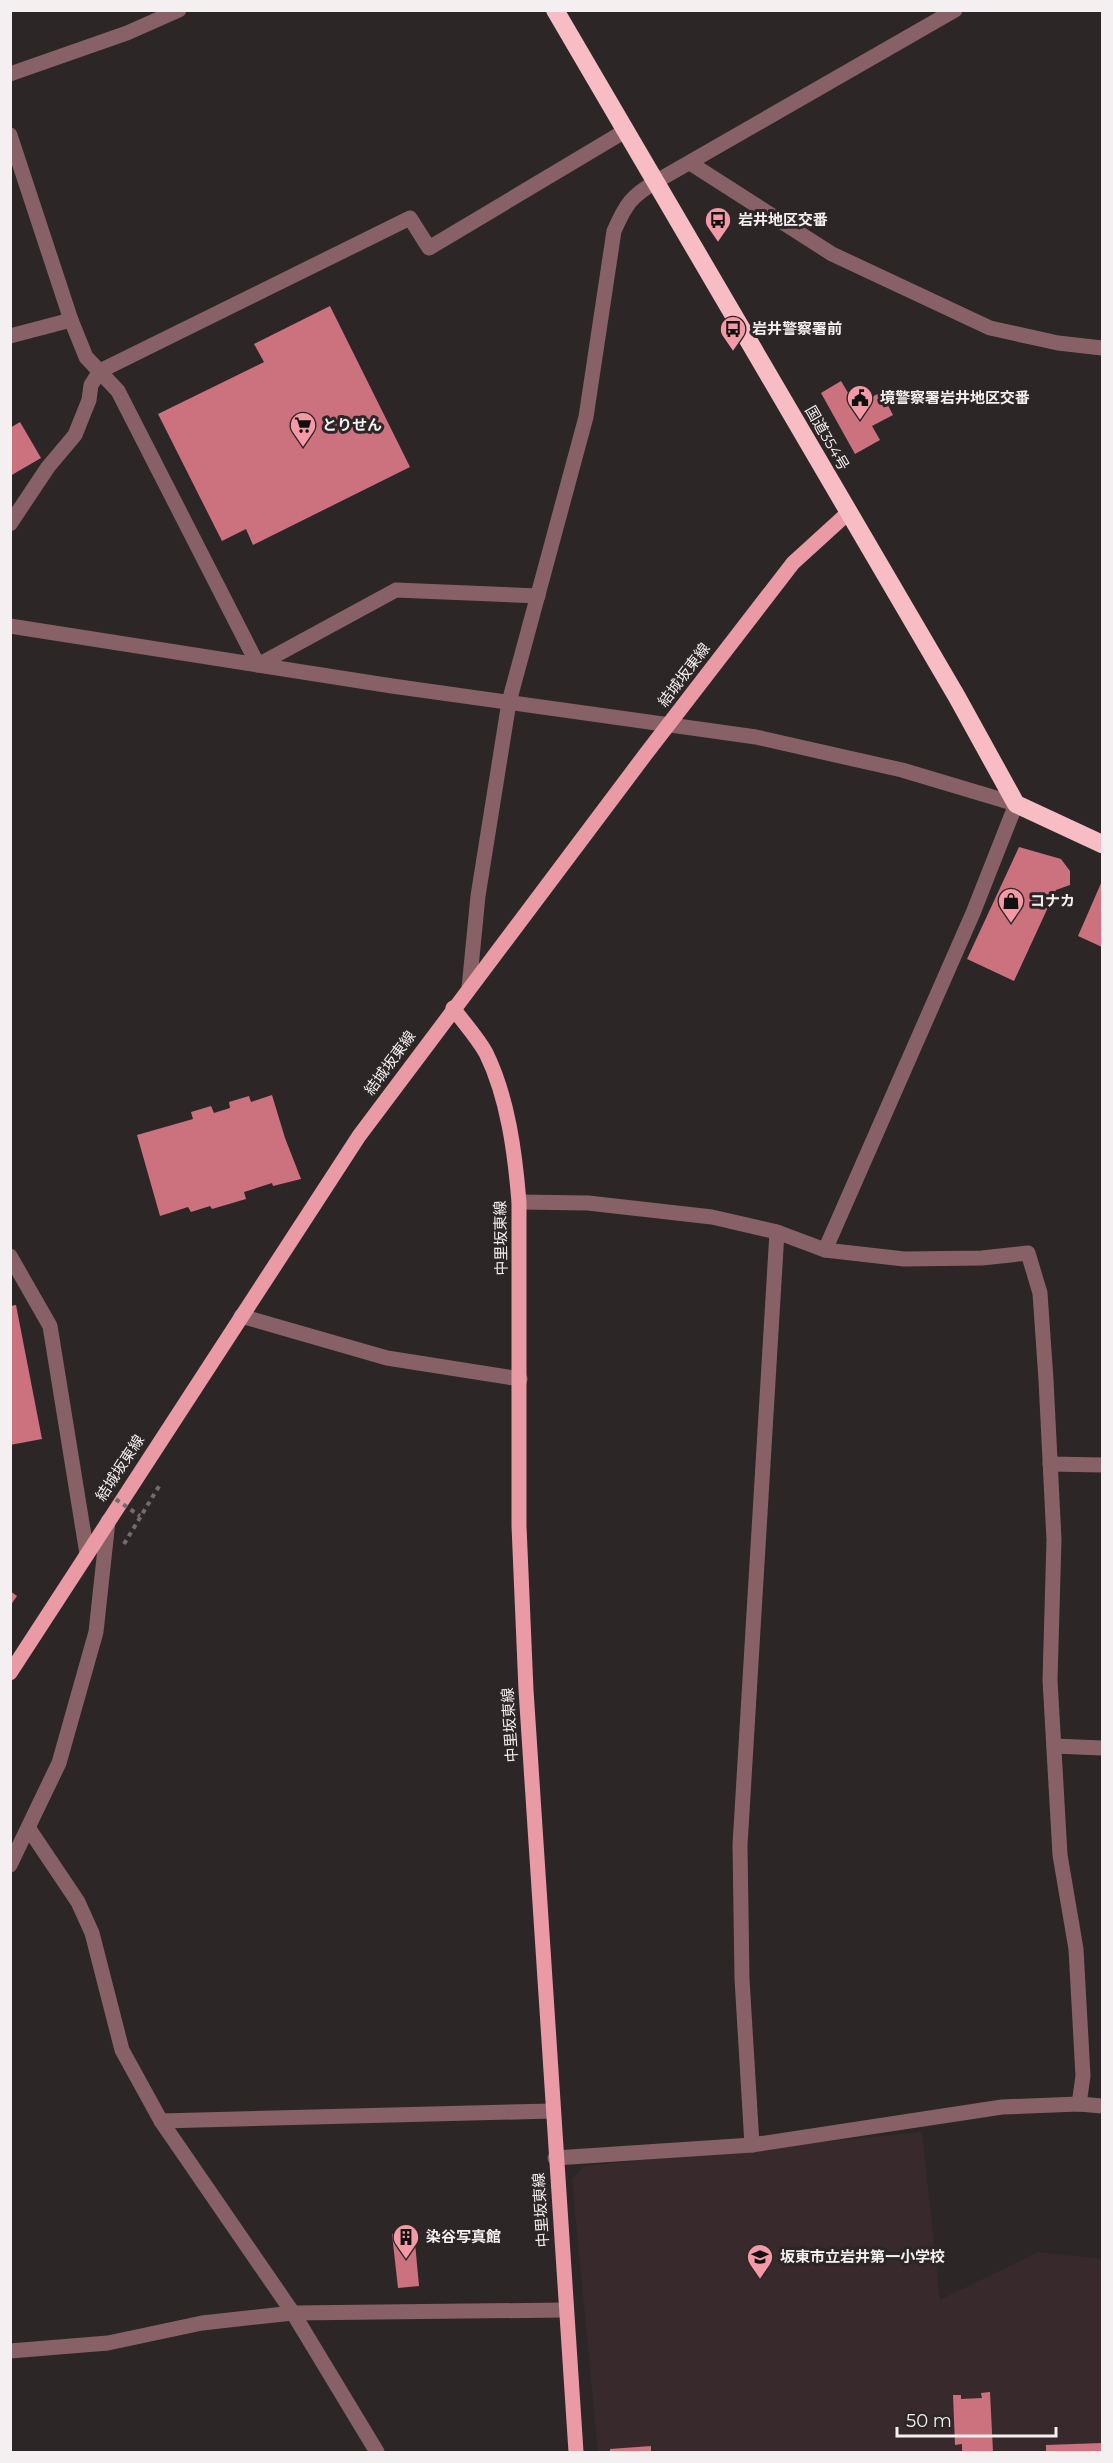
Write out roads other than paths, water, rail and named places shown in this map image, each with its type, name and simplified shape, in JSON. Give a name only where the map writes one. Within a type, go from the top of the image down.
[{"type":"highway","name":"国道354号","points":[[555,10],[657,180],[991,756],[1016,804]]},
{"type":"highway","points":[[1016,804],[1102,844]]},
{"type":"main road","name":"結城坂東線","points":[[10,1673],[359,1136],[453,1008],[669,724],[804,551],[849,512]]},
{"type":"main road","name":"中里坂東線","points":[[453,1008],[490,1063],[515,1158],[519,1202],[519,1526],[526,1690],[576,2452]]},
{"type":"street","points":[[10,74],[127,33],[179,10]]},
{"type":"street","points":[[469,988],[480,886],[509,702],[586,417],[614,231],[626,203],[637,192],[657,180],[955,10]]},
{"type":"street","points":[[10,525],[48,467],[75,435],[91,385],[100,371],[410,218],[429,248],[625,130]]},
{"type":"street","points":[[10,135],[71,320],[86,357],[118,391],[137,425],[258,665]]},
{"type":"street","points":[[690,163],[832,254],[990,328],[1058,343],[1102,348]]},
{"type":"street","points":[[10,336],[71,320]]},
{"type":"street","points":[[258,665],[396,590],[538,596]]},
{"type":"street","points":[[13,630],[669,724],[813,749],[902,770],[1016,804],[973,913],[825,1250]]},
{"type":"street","points":[[519,1202],[588,1203],[712,1217],[777,1232],[825,1250],[904,1259],[1028,1253],[1040,1293],[1054,1540],[1050,1605],[1053,1746],[1060,1855],[1076,1949],[1083,2076],[1079,2104]]},
{"type":"street","points":[[752,2145],[742,1979],[740,1845],[777,1232]]},
{"type":"street","points":[[10,1256],[50,1326],[87,1554]]},
{"type":"street","points":[[241,1316],[387,1358],[520,1379]]},
{"type":"street","points":[[1050,1464],[1102,1465]]},
{"type":"street","points":[[10,1865],[59,1762],[96,1632],[108,1521]]},
{"type":"street","points":[[1053,1746],[1102,1748]]},
{"type":"street","points":[[29,1829],[78,1902],[92,1933],[122,2050],[161,2121],[293,2313],[377,2452]]},
{"type":"street","points":[[555,2158],[752,2145],[1002,2107],[1079,2104],[1102,2106]]},
{"type":"street","points":[[161,2121],[552,2111]]},
{"type":"street","points":[[10,2351],[108,2343],[202,2324],[293,2313],[565,2310]]},
{"type":"place","name":"岩井地区交番","points":[[718,243]]},
{"type":"place","name":"岩井警察署前","points":[[733,352]]},
{"type":"place","name":"境警察署岩井地区交番","points":[[860,421]]},
{"type":"place","name":"とりせん","points":[[303,448]]},
{"type":"place","name":"コナカ","points":[[1011,924]]},
{"type":"place","name":"染谷写真館","points":[[406,2260]]},
{"type":"place","name":"坂東市立岩井第一小学校","points":[[760,2280]]}]
